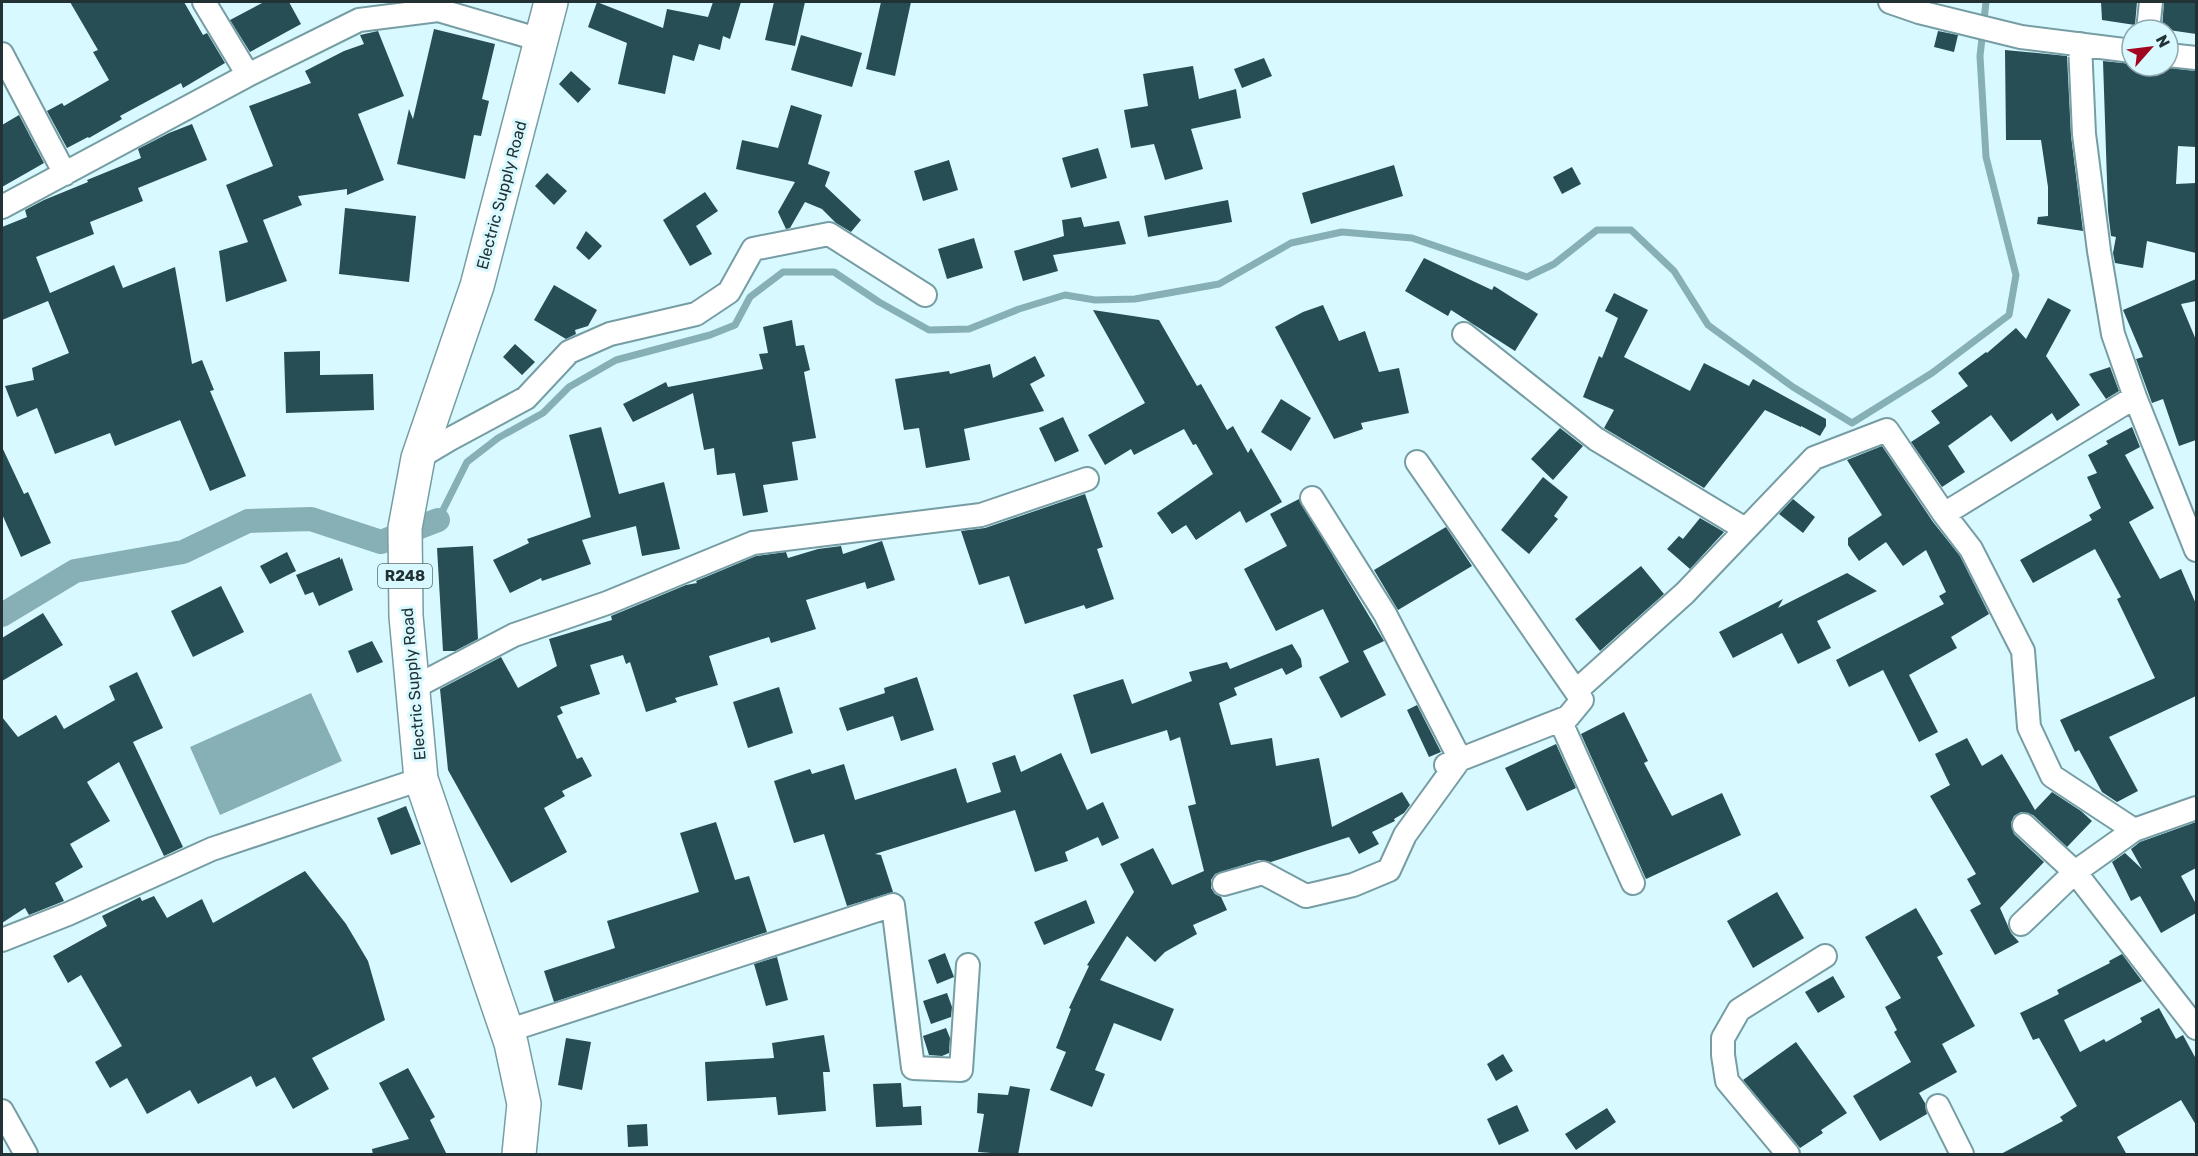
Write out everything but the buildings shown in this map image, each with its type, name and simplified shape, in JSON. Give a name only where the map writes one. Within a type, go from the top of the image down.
[{"type":"main road","name":"Electric Supply Road","points":[[519,1155],[524,1104],[507,1031],[421,779],[406,616],[405,528],[418,458],[477,286],[551,2]]},
{"type":"street","points":[[204,2],[248,75]]},
{"type":"street","points":[[1890,2],[1919,12],[1954,10],[2021,37],[2120,49]]},
{"type":"street","points":[[2149,18],[2151,2]]},
{"type":"street","points":[[2,207],[248,75],[358,20],[438,10],[541,40]]},
{"type":"street","points":[[2080,44],[2084,134],[2098,251],[2113,334],[2135,397],[2194,539]]},
{"type":"street","points":[[2,54],[65,174]]},
{"type":"street","points":[[2180,56],[2196,58]]},
{"type":"street","points":[[418,458],[526,398],[569,352],[610,334],[696,314],[729,292],[753,249],[829,234],[925,295]]},
{"type":"street","points":[[1464,334],[1596,439],[1745,529]]},
{"type":"street","points":[[1944,514],[2135,397]]},
{"type":"street","points":[[1576,691],[1685,593],[1814,458],[1887,430],[1944,514],[1971,549],[2022,651],[2029,727],[2052,776],[2134,830]]},
{"type":"street","points":[[1417,462],[1582,700],[1568,717],[1437,768]]},
{"type":"street","points":[[413,688],[514,635],[607,603],[753,543],[981,515],[1087,479]]},
{"type":"street","points":[[1312,498],[1385,614],[1460,759]]},
{"type":"street","points":[[1560,720],[1633,883]]},
{"type":"street","points":[[1224,884],[1263,873],[1306,896],[1353,885],[1389,870],[1405,835],[1460,759]]},
{"type":"street","points":[[2,940],[68,914],[212,849],[421,779]]},
{"type":"street","points":[[2021,924],[2075,872],[2134,830],[2196,808]]},
{"type":"street","points":[[2024,825],[2075,872],[2196,1028]]},
{"type":"street","points":[[507,1031],[892,905],[913,1068],[961,1070],[968,965]]},
{"type":"street","points":[[1788,1155],[1727,1081],[1723,1038],[1739,1010],[1825,956]]},
{"type":"street","points":[[1938,1106],[1962,1155]]},
{"type":"street","points":[[2,1111],[26,1155]]},
{"type":"water","points":[[311,693],[342,761],[220,815],[190,747]]},
{"type":"waterway","points":[[438,520],[467,462],[498,438],[543,413],[569,387],[616,360],[710,335],[735,325],[750,297],[783,272],[834,272],[879,302],[929,330],[969,329],[1019,309],[1065,295],[1095,300],[1135,299],[1219,284],[1291,243],[1342,232],[1412,238],[1527,277],[1554,264],[1597,230],[1631,230],[1674,271],[1708,325],[1793,387],[1852,423],[1932,373],[2009,315],[2016,275],[1986,157],[1980,56],[1986,2]]},
{"type":"waterway","points":[[2,615],[75,571],[183,552],[248,521],[311,519],[381,542],[438,520]]}]
